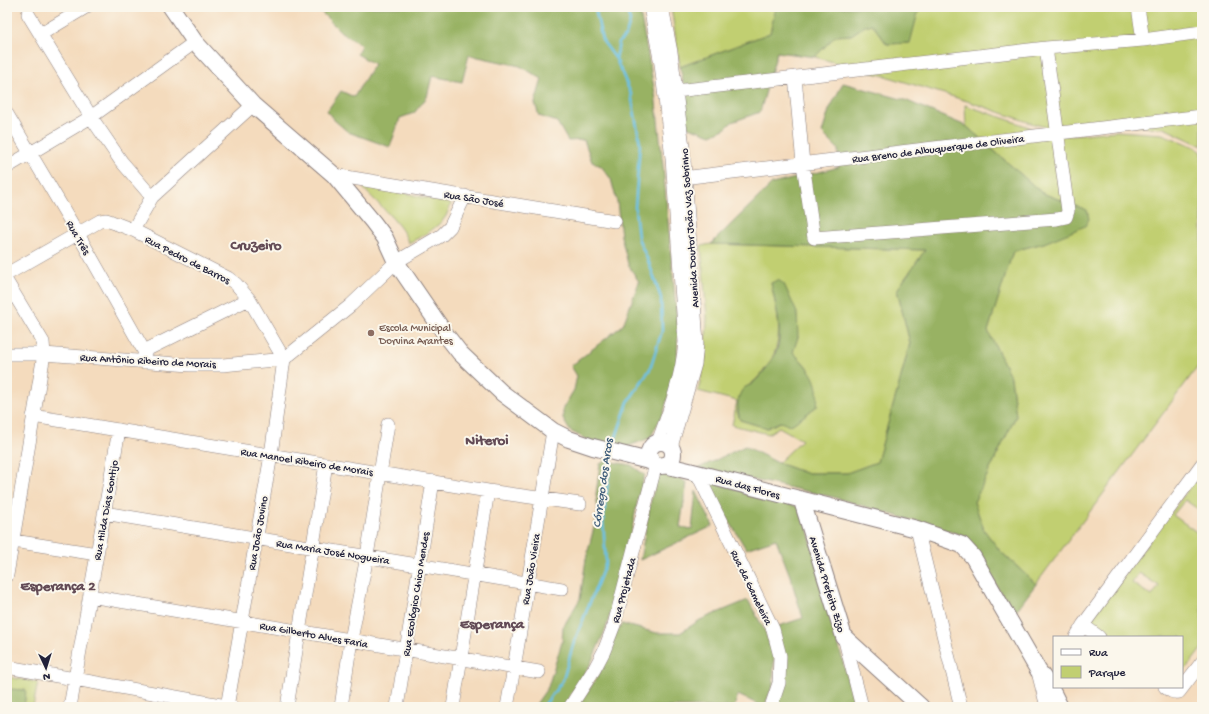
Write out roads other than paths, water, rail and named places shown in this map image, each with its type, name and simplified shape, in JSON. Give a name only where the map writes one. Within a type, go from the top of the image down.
[{"type":"main road","points":[[171,7],[195,42],[253,105],[334,175],[385,238],[396,262],[446,335],[460,353],[502,393],[553,431],[569,439],[593,447],[695,472]]},
{"type":"main road","points":[[658,464],[670,462],[672,458],[664,446]]},
{"type":"main road","points":[[619,453],[664,446],[695,472]]},
{"type":"main road","name":"Rua das Flores","points":[[695,472],[802,501],[917,529],[962,545],[973,557],[1060,707]]},
{"type":"main road","name":"Avenida Prefeito Zizo","points":[[802,501],[844,637],[921,707]]},
{"type":"street","points":[[41,34],[86,7]]},
{"type":"street","name":"Avenida Doutor João Vaz Sobrinho","points":[[650,7],[680,179]]},
{"type":"street","name":"Avenida Doutor João Vaz Sobrinho","points":[[662,7],[676,91],[680,179],[697,343],[695,364],[664,446]]},
{"type":"street","points":[[1138,7],[1143,40]]},
{"type":"street","points":[[28,14],[91,117],[121,161],[152,197]]},
{"type":"street","points":[[676,91],[1046,48],[1143,40],[1202,32]]},
{"type":"street","points":[[7,167],[91,117],[195,42]]},
{"type":"street","points":[[795,77],[803,164],[814,238],[1057,219],[1066,217],[1068,211],[1046,48]]},
{"type":"street","points":[[133,230],[152,197],[253,105]]},
{"type":"street","name":"Rua Três","points":[[7,114],[78,234],[144,356]]},
{"type":"street","name":"Rua Breno de Albuquerque de Oliveira","points":[[680,179],[1202,116]]},
{"type":"street","name":"Rua São José","points":[[334,175],[615,221]]},
{"type":"street","points":[[284,359],[351,305],[396,262],[442,235],[450,227],[465,196]]},
{"type":"street","name":"Rua Pedro de Barros","points":[[78,234],[100,221],[106,220],[133,230],[228,278],[236,284],[249,299],[284,359]]},
{"type":"street","points":[[7,274],[78,234]]},
{"type":"street","points":[[7,282],[43,342],[44,354],[10,540],[7,575]]},
{"type":"street","points":[[144,356],[249,299]]},
{"type":"street","name":"Rua Antônio Ribeiro de Morais","points":[[7,354],[144,356],[190,365],[223,365],[284,359]]},
{"type":"street","name":"Rua João Jovino","points":[[229,707],[242,621],[271,455],[284,359]]},
{"type":"street","name":"Rua Manoel Ribeiro de Morais","points":[[33,416],[488,491],[580,504]]},
{"type":"street","points":[[341,707],[388,424]]},
{"type":"street","name":"Rua Hilda Dias Gontijo","points":[[70,707],[119,430]]},
{"type":"street","name":"Rua João Vieira","points":[[507,707],[553,431]]},
{"type":"street","points":[[287,707],[326,464]]},
{"type":"street","name":"Rua Projetada","points":[[570,707],[595,668],[607,645],[614,625],[658,464]]},
{"type":"street","points":[[1077,636],[1083,625],[1202,464]]},
{"type":"street","name":"Rua da Gameleira","points":[[695,472],[773,629],[780,656],[778,683],[771,707]]},
{"type":"street","name":"Rua Ecológico Chico Mendes","points":[[397,707],[433,481]]},
{"type":"street","points":[[453,707],[488,491]]},
{"type":"street","name":"Rua Maria José Nogueira","points":[[104,513],[562,589]]},
{"type":"street","points":[[917,529],[961,707]]},
{"type":"street","points":[[10,540],[97,554]]},
{"type":"street","name":"Rua Gilberto Alves Faria","points":[[90,596],[539,672]]},
{"type":"street","points":[[1083,625],[1098,636]]},
{"type":"street","points":[[844,637],[862,707]]},
{"type":"street","points":[[1183,687],[1202,662]]},
{"type":"street","points":[[7,667],[229,707]]},
{"type":"street","points":[[1048,707],[1049,686]]},
{"type":"street","points":[[1168,689],[1176,693],[1182,688]]},
{"type":"waterway","name":"Córrego dos Arcos","points":[[595,7],[602,40],[616,59],[631,94],[640,143],[635,208],[638,238],[649,263],[661,298],[662,331],[650,369],[628,402],[613,446]]},
{"type":"waterway","points":[[616,59],[619,42],[626,35],[630,21],[627,10],[624,7]]},
{"type":"waterway","name":"Córrego dos Arcos","points":[[543,707],[563,680],[573,645],[606,562],[603,522],[611,457]]},
{"type":"place","name":"Escola Municipal Dorvina Arantes","points":[[371,333]]},
{"type":"district","name":"Cruzeiro","points":[[256,244]]},
{"type":"district","name":"Niteroi","points":[[487,439]]},
{"type":"district","name":"Esperança 2","points":[[58,585]]},
{"type":"district","name":"Esperança","points":[[492,623]]}]
